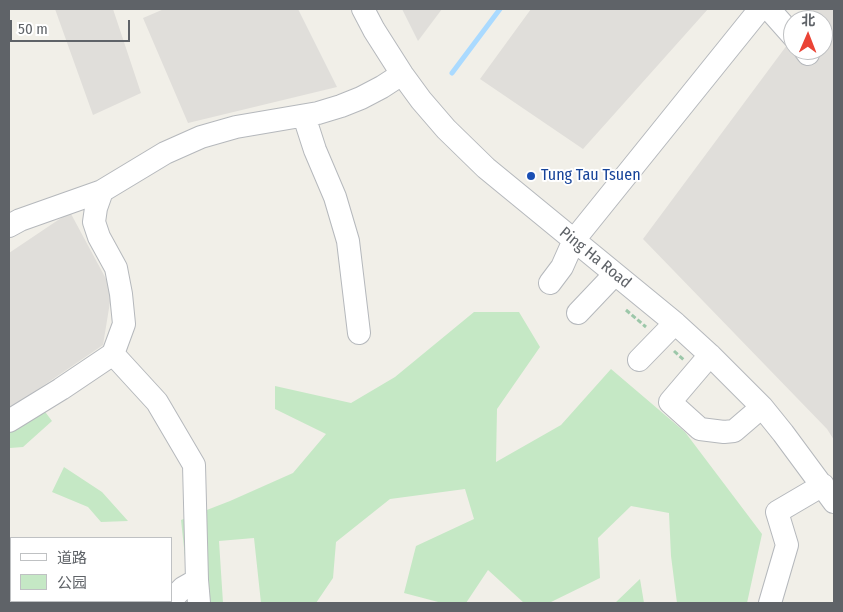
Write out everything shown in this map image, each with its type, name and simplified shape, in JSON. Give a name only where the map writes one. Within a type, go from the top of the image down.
[{"type":"street","name":"Ping Ha Road","points":[[363,9],[402,74],[421,100],[465,148],[486,168],[615,274],[667,331],[703,363],[762,407],[829,493]]},
{"type":"street","points":[[550,283],[562,267],[574,240],[760,9]]},
{"type":"street","points":[[769,9],[783,25]]},
{"type":"street","points":[[9,226],[20,220],[102,191],[166,153],[201,137],[236,127],[318,114],[361,98],[402,74]]},
{"type":"street","points":[[304,116],[315,150],[335,197],[348,241],[359,333]]},
{"type":"street","points":[[9,420],[61,389],[113,354],[124,324],[116,268],[99,237],[94,222],[96,208],[102,191]]},
{"type":"street","points":[[578,314],[615,274]]},
{"type":"street","points":[[639,360],[667,331]]},
{"type":"street","points":[[113,354],[157,402],[194,465],[199,603]]},
{"type":"street","points":[[703,363],[670,402],[700,429],[724,432],[734,431],[762,407]]},
{"type":"street","points":[[770,603],[787,545],[777,512],[829,493]]},
{"type":"street","points":[[172,599],[182,588],[197,580]]},
{"type":"path","points":[[623,307],[667,331],[703,363]]},
{"type":"shaded area","points":[[55,9],[113,9],[141,93],[93,115]]},
{"type":"shaded area","points":[[164,9],[298,9],[337,87],[188,123],[143,18]]},
{"type":"shaded area","points":[[402,9],[442,9],[418,41]]},
{"type":"shaded area","points":[[531,9],[708,9],[583,149],[480,79]]},
{"type":"shaded area","points":[[834,9],[834,440],[827,429],[643,239],[783,50],[783,60],[833,60],[833,10],[813,10]]},
{"type":"shaded area","points":[[70,212],[112,290],[103,345],[9,409],[9,253]]},
{"type":"green space","points":[[474,312],[519,312],[540,347],[497,409],[496,462],[561,425],[611,369],[685,432],[762,534],[747,603],[677,603],[671,556],[669,513],[631,506],[598,538],[600,578],[549,603],[524,603],[488,570],[466,603],[442,603],[404,593],[416,546],[474,519],[465,489],[390,499],[336,542],[333,578],[316,603],[261,603],[254,538],[219,541],[223,603],[190,603],[181,520],[293,473],[326,434],[275,409],[275,386],[351,403],[395,377]]},
{"type":"green space","points":[[43,409],[52,421],[23,447],[10,448],[9,428]]},
{"type":"green space","points":[[64,467],[102,492],[128,521],[101,522],[88,507],[52,492]]},
{"type":"green space","points":[[640,579],[644,603],[615,603]]},
{"type":"waterway","points":[[452,73],[500,9]]},
{"type":"place","name":"Tung Tau Tsuen","points":[[531,176]]}]
